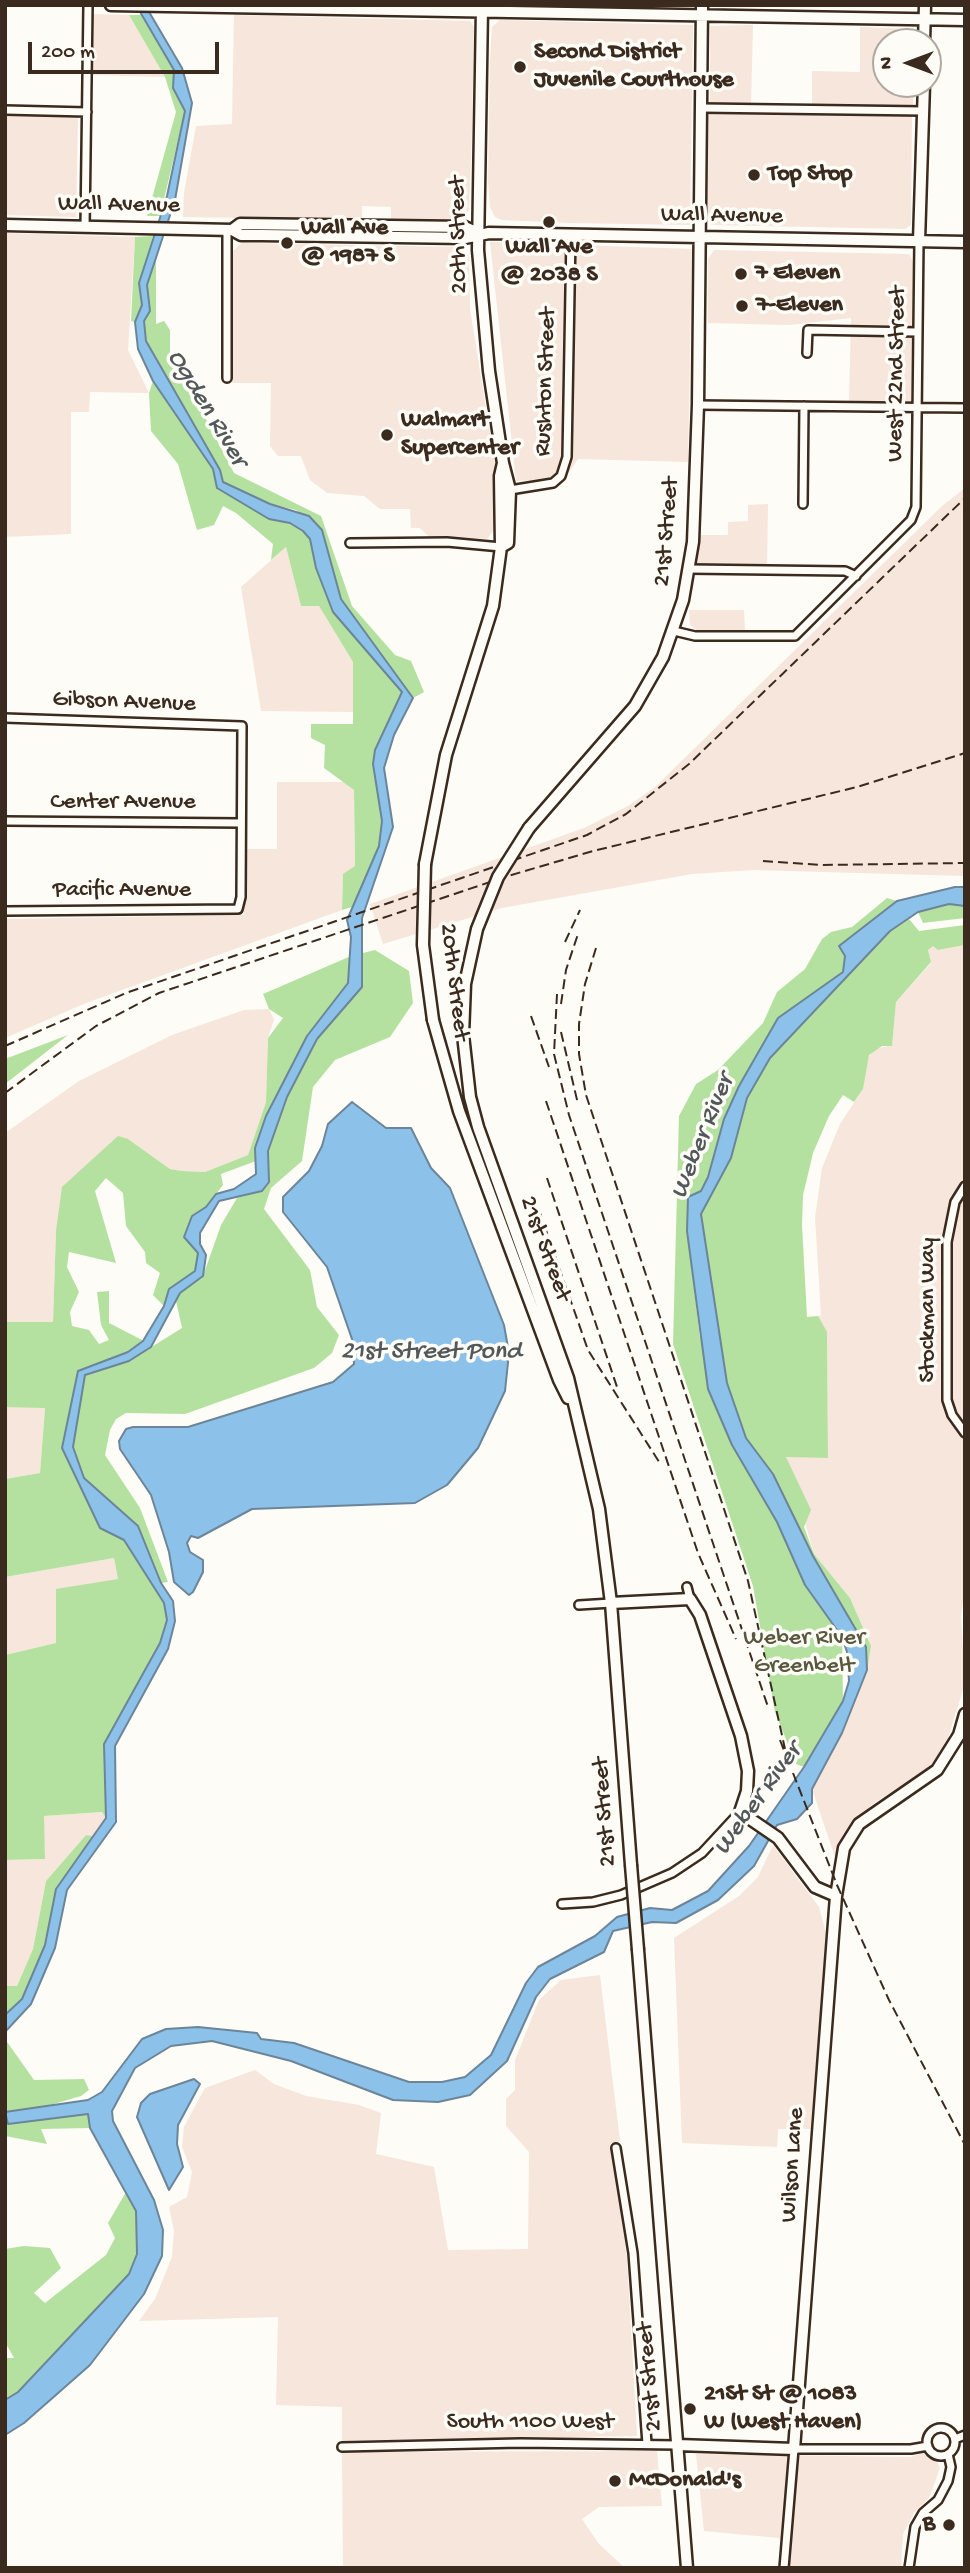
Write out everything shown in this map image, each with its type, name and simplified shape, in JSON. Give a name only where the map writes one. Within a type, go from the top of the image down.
[{"type":"main road","points":[[111,5],[702,10],[965,20]]},
{"type":"main road","points":[[925,5],[925,28]]},
{"type":"main road","name":"20th Street","points":[[482,9],[478,233],[485,344],[503,463],[510,490],[508,543],[501,547]]},
{"type":"main road","name":"21st Street","points":[[687,2568],[611,1603],[599,1509],[573,1408],[568,1377],[478,1127],[467,1077],[463,1035],[465,984],[477,929],[498,877],[529,828],[635,706],[650,683],[674,631],[689,569],[698,405],[702,10]]},
{"type":"main road","points":[[919,241],[923,98]]},
{"type":"main road","name":"Wall Avenue","points":[[5,225],[229,230],[241,235],[465,238],[478,233],[965,242]]},
{"type":"main road","name":"20th Street","points":[[503,463],[500,476],[501,547],[493,606],[446,755],[425,864],[423,945],[433,1020],[459,1111],[558,1380],[573,1408]]},
{"type":"main road","points":[[611,1603],[690,1599],[700,1615],[741,1736],[748,1771],[747,1791],[740,1812],[778,1839],[815,1887],[836,1896]]},
{"type":"main road","name":"Wilson Lane","points":[[794,2449],[836,1896],[844,1848],[859,1824],[937,1770],[959,1735],[965,1714]]},
{"type":"main road","name":"South 1100 West","points":[[678,2445],[794,2449]]},
{"type":"street","points":[[85,227],[88,5]]},
{"type":"street","points":[[702,108],[923,111]]},
{"type":"street","points":[[5,110],[87,112]]},
{"type":"street","points":[[227,378],[229,230]]},
{"type":"street","name":"Rushton Street","points":[[510,490],[553,483],[561,475],[567,457],[571,235]]},
{"type":"street","name":"West 22nd Street","points":[[856,576],[911,520],[916,507],[919,241]]},
{"type":"street","points":[[807,353],[808,330],[918,332]]},
{"type":"street","points":[[698,405],[965,408]]},
{"type":"street","points":[[803,504],[804,406]]},
{"type":"street","points":[[350,542],[447,542],[501,547]]},
{"type":"street","points":[[674,631],[695,636],[795,636],[856,576],[845,571],[689,569]]},
{"type":"street","name":"Gibson Avenue","points":[[5,718],[242,726],[241,823]]},
{"type":"street","name":"Center Avenue","points":[[5,821],[241,823]]},
{"type":"street","name":"Pacific Avenue","points":[[5,911],[238,909],[242,897],[241,823]]},
{"type":"street","name":"Stockman Way","points":[[965,1186],[949,1222],[947,1400],[952,1415],[965,1433]]},
{"type":"street","points":[[687,1587],[690,1599]]},
{"type":"street","points":[[579,1605],[611,1603]]},
{"type":"street","points":[[562,1904],[593,1902],[646,1887],[702,1853],[740,1812]]},
{"type":"street","points":[[617,2148],[633,2253],[647,2444]]},
{"type":"street","points":[[938,2428],[947,2429],[955,2438],[954,2446],[948,2454],[937,2455],[928,2445],[930,2434],[938,2428]]},
{"type":"street","points":[[955,2438],[965,2435]]},
{"type":"street","name":"South 1100 West","points":[[342,2447],[678,2445]]},
{"type":"street","name":"South 1100 West","points":[[794,2449],[911,2449],[928,2445]]},
{"type":"street","name":"Wilson Lane","points":[[784,2568],[794,2449]]},
{"type":"street","points":[[909,2568],[915,2527],[923,2513],[938,2500],[948,2481],[951,2467],[948,2454]]},
{"type":"shaded area","points":[[93,14],[129,15],[165,77],[92,75]]},
{"type":"shaded area","points":[[234,15],[470,21],[474,27],[472,128],[469,210],[465,218],[459,221],[391,220],[391,207],[362,206],[362,220],[183,217],[184,193],[196,126],[232,124]]},
{"type":"shaded area","points":[[500,20],[693,25],[690,225],[570,223],[502,220],[495,217],[490,207],[488,180],[490,59],[492,27]]},
{"type":"shaded area","points":[[753,25],[751,105],[710,105],[710,26]]},
{"type":"shaded area","points":[[860,27],[888,28],[872,28],[872,98],[913,98],[913,107],[812,106],[812,71],[860,72]]},
{"type":"shaded area","points":[[708,112],[912,115],[911,225],[905,229],[711,225],[707,217]]},
{"type":"shaded area","points":[[5,114],[78,115],[76,217],[5,215]]},
{"type":"shaded area","points":[[5,233],[135,237],[128,350],[149,393],[90,392],[89,412],[71,412],[71,534],[5,537]]},
{"type":"shaded area","points":[[490,242],[692,249],[688,462],[578,459],[564,480],[516,481]]},
{"type":"shaded area","points":[[242,243],[459,247],[465,250],[469,255],[470,309],[495,464],[495,529],[487,539],[429,537],[420,528],[411,528],[410,509],[380,509],[364,496],[327,493],[310,480],[301,456],[278,456],[270,446],[271,383],[232,383],[233,251]]},
{"type":"shaded area","points":[[714,250],[909,254],[913,262],[911,405],[849,404],[851,318],[789,325],[708,323],[708,259]]},
{"type":"shaded area","points":[[965,488],[965,876],[753,870],[692,874],[502,908],[383,944],[370,904],[584,828],[628,806],[655,787],[942,506]]},
{"type":"shaded area","points":[[768,504],[767,567],[697,566],[698,535],[728,535],[728,522],[748,521],[748,505]]},
{"type":"shaded area","points":[[286,547],[301,606],[319,606],[353,662],[353,712],[261,711],[241,587]]},
{"type":"shaded area","points":[[689,610],[744,610],[745,631],[698,631],[690,625]]},
{"type":"shaded area","points":[[277,782],[344,782],[354,790],[355,867],[343,875],[342,910],[86,1003],[5,1038],[5,919],[244,915],[245,849],[277,849]]},
{"type":"shaded area","points":[[933,945],[938,950],[965,945],[965,1591],[961,1615],[965,1683],[948,1738],[936,1759],[925,1771],[874,1803],[853,1823],[842,1843],[837,1863],[812,1789],[856,1699],[871,1646],[850,1598],[814,1554],[786,1456],[828,1458],[827,1333],[818,1322],[818,1316],[821,1315],[815,1218],[822,1168],[840,1124],[863,1089],[867,1059],[874,1049],[892,1045],[896,1002],[931,963],[928,950]]},
{"type":"shaded area","points":[[269,1009],[274,1020],[268,1038],[266,1102],[248,1155],[205,1172],[182,1171],[170,1169],[128,1139],[56,1231],[53,1322],[5,1322],[5,1133],[79,1081],[172,1035],[244,1010]]},
{"type":"shaded area","points":[[5,1407],[45,1407],[40,1473],[5,1479]]},
{"type":"shaded area","points":[[114,1558],[118,1579],[56,1643],[5,1655],[5,1577]]},
{"type":"shaded area","points":[[102,1812],[106,1818],[93,1836],[86,1835],[46,1881],[33,1949],[17,1986],[5,1986],[5,1860],[45,1859],[43,1816]]},
{"type":"shaded area","points":[[773,1845],[819,1907],[826,1933],[811,2129],[778,2129],[777,2147],[682,2143],[674,1938],[739,1896],[758,1877]]},
{"type":"shaded area","points":[[600,1975],[620,2141],[611,2143],[627,2258],[637,2436],[342,2441],[342,2407],[276,2405],[278,2317],[139,2321],[155,2299],[172,2257],[174,2231],[169,2207],[187,2197],[192,2172],[182,2147],[184,2127],[205,2088],[255,2070],[274,2084],[306,2096],[359,2105],[381,2113],[376,2154],[434,2167],[448,2250],[528,2249],[529,2152],[506,2126],[506,2099],[515,2090],[515,2060],[539,2000],[561,1980]]},
{"type":"shaded area","points":[[657,2451],[662,2506],[599,2507],[582,2519],[599,2544],[625,2568],[343,2568],[342,2452]]},
{"type":"shaded area","points":[[922,2453],[936,2460],[940,2468],[929,2498],[914,2513],[903,2534],[901,2568],[787,2568],[789,2549],[779,2538],[704,2531],[696,2454],[911,2457]]},
{"type":"green space","points":[[129,15],[141,15],[174,70],[173,88],[185,111],[160,216],[147,216],[176,112],[165,77]]},
{"type":"green space","points":[[153,236],[139,283],[142,305],[135,322],[131,321],[135,237]]},
{"type":"green space","points":[[156,255],[156,324],[164,321],[170,330],[170,364],[196,400],[234,473],[321,516],[352,606],[395,655],[411,661],[424,692],[413,698],[341,599],[322,531],[296,510],[270,504],[223,482],[220,470],[146,341],[144,321],[150,311],[147,285]]},
{"type":"green space","points":[[153,381],[213,469],[217,488],[269,519],[290,523],[310,539],[316,568],[402,692],[373,764],[382,821],[379,846],[352,907],[342,910],[343,874],[355,866],[354,790],[324,768],[325,745],[311,738],[311,724],[353,724],[353,662],[319,606],[301,606],[286,547],[271,560],[273,544],[236,513],[223,506],[214,525],[197,530],[178,464],[151,431],[149,393]]},
{"type":"green space","name":"Weber River Greenbelt","points":[[887,898],[897,901],[845,956],[843,972],[778,1018],[708,1177],[700,1191],[688,1197],[687,1231],[700,1338],[805,1585],[842,1637],[843,1701],[804,1767],[796,1764],[775,1712],[753,1586],[673,1344],[679,1116],[696,1084],[718,1070],[763,1023],[777,992],[805,969],[822,939],[831,932],[852,927]]},
{"type":"green space","points":[[949,904],[965,906],[965,918],[923,923],[918,912]]},
{"type":"green space","points":[[909,919],[919,931],[965,925],[965,945],[938,950],[933,946],[928,950],[931,962],[896,1002],[892,1046],[882,1046],[869,1055],[863,1089],[854,1102],[843,1095],[829,1116],[813,1153],[803,1195],[802,1225],[807,1317],[818,1316],[827,1332],[828,1458],[786,1457],[811,1510],[804,1527],[814,1554],[850,1598],[871,1646],[867,1670],[866,1647],[813,1556],[773,1474],[746,1438],[727,1383],[701,1214],[731,1158],[747,1098],[770,1058],[890,931]]},
{"type":"green space","points":[[375,950],[409,971],[413,1003],[390,1037],[335,1060],[313,1087],[302,1161],[271,1188],[264,1209],[310,1270],[317,1307],[339,1335],[332,1353],[314,1368],[185,1414],[126,1413],[116,1419],[110,1430],[105,1455],[140,1508],[168,1582],[161,1583],[138,1526],[84,1478],[73,1447],[85,1375],[129,1361],[182,1328],[176,1301],[180,1293],[203,1276],[221,1225],[237,1198],[262,1191],[269,1182],[268,1151],[287,1097],[317,1039],[362,987],[363,953]]},
{"type":"green space","points":[[351,956],[348,983],[307,1036],[255,1148],[256,1161],[221,1174],[223,1185],[206,1207],[192,1216],[198,1253],[195,1272],[169,1289],[164,1306],[153,1295],[160,1273],[146,1263],[145,1252],[126,1226],[123,1193],[106,1178],[95,1191],[116,1263],[69,1252],[67,1267],[79,1292],[70,1312],[72,1326],[89,1330],[99,1344],[109,1340],[101,1325],[97,1292],[109,1291],[109,1323],[144,1341],[128,1352],[78,1371],[62,1448],[100,1528],[124,1540],[164,1604],[167,1620],[160,1643],[104,1744],[106,1818],[102,1812],[44,1816],[45,1859],[5,1860],[5,1655],[56,1643],[56,1589],[118,1579],[114,1558],[5,1577],[5,1479],[40,1473],[45,1408],[5,1407],[5,1322],[53,1322],[56,1231],[62,1187],[118,1136],[128,1139],[170,1169],[182,1171],[205,1172],[248,1155],[266,1102],[268,1038],[283,1018],[269,1009],[263,994]]},
{"type":"green space","points":[[68,1035],[5,1084],[5,1059]]},
{"type":"green space","points":[[86,1835],[93,1836],[56,1889],[45,1945],[22,1999],[5,2015],[5,1986],[17,1986],[33,1949],[46,1881]]},
{"type":"green space","points":[[5,2039],[34,2080],[84,2079],[89,2090],[81,2096],[47,2106],[5,2112]]},
{"type":"green space","points":[[88,2114],[90,2128],[41,2129],[47,2144],[5,2136],[5,2124]]},
{"type":"green space","points":[[126,2192],[136,2211],[137,2254],[129,2274],[17,2392],[5,2400],[5,2358],[14,2358],[5,2342],[5,2249],[24,2246],[50,2248],[61,2268],[34,2293],[45,2303],[106,2255],[115,2238],[108,2223]]},
{"type":"water","points":[[136,5],[145,5],[182,68],[192,103],[175,200],[147,285],[150,311],[144,321],[146,341],[220,470],[223,482],[270,504],[309,516],[322,530],[341,599],[413,698],[394,735],[384,768],[393,827],[362,918],[362,987],[317,1039],[287,1097],[268,1151],[269,1182],[262,1191],[219,1201],[200,1233],[200,1244],[206,1255],[203,1276],[180,1293],[151,1347],[129,1361],[85,1375],[73,1447],[84,1478],[138,1526],[161,1583],[173,1601],[175,1621],[168,1649],[115,1746],[116,1822],[67,1890],[55,1948],[31,2004],[5,2032],[5,2015],[22,1999],[45,1945],[56,1889],[106,1818],[104,1744],[160,1643],[167,1620],[164,1603],[124,1540],[100,1528],[62,1448],[78,1371],[128,1352],[143,1341],[164,1306],[169,1289],[195,1271],[198,1253],[184,1237],[192,1216],[206,1207],[216,1194],[234,1189],[256,1174],[255,1148],[266,1116],[307,1036],[348,983],[351,937],[347,920],[379,846],[382,821],[373,764],[375,750],[402,692],[333,612],[316,568],[310,539],[303,531],[290,523],[269,519],[217,488],[213,469],[153,381],[138,349],[135,322],[142,305],[139,283],[167,196],[185,111],[173,88],[174,70]]},
{"type":"water","points":[[965,887],[965,906],[949,904],[918,912],[890,931],[770,1058],[747,1098],[731,1158],[701,1214],[727,1383],[746,1438],[773,1474],[813,1556],[866,1647],[867,1670],[842,1733],[812,1789],[812,1803],[797,1819],[777,1825],[754,1866],[718,1900],[676,1923],[652,1922],[613,1931],[604,1952],[550,1979],[536,1997],[507,2061],[470,2095],[438,2102],[393,2100],[291,2061],[212,2041],[171,2046],[135,2068],[112,2111],[113,2121],[154,2200],[163,2230],[162,2256],[144,2294],[90,2365],[24,2423],[5,2435],[5,2400],[18,2392],[129,2274],[137,2254],[136,2211],[90,2128],[88,2114],[8,2124],[5,2112],[88,2100],[102,2092],[142,2039],[166,2029],[198,2027],[257,2033],[261,2039],[294,2043],[409,2082],[442,2082],[465,2077],[491,2055],[526,1983],[538,1967],[595,1936],[617,1917],[650,1908],[672,1910],[708,1891],[749,1846],[804,1767],[843,1701],[849,1681],[847,1652],[842,1637],[805,1585],[777,1522],[732,1445],[708,1389],[687,1231],[688,1197],[701,1191],[708,1177],[724,1119],[739,1086],[778,1018],[843,972],[845,956],[839,946],[897,901]]},
{"type":"water","name":"21st Street Pond","points":[[352,1102],[386,1128],[411,1128],[431,1168],[450,1188],[504,1325],[509,1353],[505,1391],[478,1448],[447,1485],[415,1503],[252,1509],[198,1538],[191,1536],[187,1543],[190,1552],[203,1560],[203,1572],[189,1595],[174,1582],[169,1552],[151,1495],[120,1449],[119,1441],[126,1429],[133,1427],[188,1427],[333,1382],[354,1364],[353,1342],[327,1267],[283,1212],[283,1197],[309,1171],[322,1146],[328,1124]]},
{"type":"water","points":[[194,2079],[200,2084],[178,2125],[177,2144],[183,2167],[169,2190],[137,2117],[141,2103],[150,2094]]},
{"type":"railway","points":[[5,1046],[126,993],[587,835],[626,814],[689,764],[965,498]]},
{"type":"railway","points":[[5,1093],[96,1026],[159,993],[508,876],[593,851],[857,787],[965,753]]},
{"type":"railway","points":[[763,861],[821,865],[965,863]]},
{"type":"railway","points":[[565,942],[580,910]]},
{"type":"railway","points":[[561,1004],[566,970],[578,934]]},
{"type":"railway","points":[[596,948],[585,984],[579,1024],[579,1054],[586,1095],[748,1581],[785,1749]]},
{"type":"railway","points":[[557,994],[554,1054],[569,1115],[768,1707]]},
{"type":"railway","points":[[531,1016],[549,1067]]},
{"type":"railway","points":[[561,1032],[578,1104]]},
{"type":"railway","points":[[546,1101],[698,1553],[736,1639]]},
{"type":"railway","points":[[547,1178],[618,1390]]},
{"type":"railway","points":[[534,1196],[588,1350],[661,1465]]},
{"type":"railway","points":[[780,1740],[790,1766]]},
{"type":"railway","points":[[793,1773],[837,1885],[889,2000],[965,2145]]},
{"type":"place","name":"Second District Juvenile Courthouse","points":[[520,67]]},
{"type":"place","name":"Top Stop","points":[[754,175]]},
{"type":"place","name":"Wall Ave @ 2038 S","points":[[549,222]]},
{"type":"place","name":"Wall Ave @ 1987 S","points":[[287,243]]},
{"type":"place","name":"7 Eleven","points":[[741,274]]},
{"type":"place","name":"7-Eleven","points":[[742,306]]},
{"type":"place","name":"Walmart Supercenter","points":[[387,435]]},
{"type":"place","name":"21St St @ 1083 W (West Haven)","points":[[690,2409]]},
{"type":"place","name":"McDonald's","points":[[615,2481]]},
{"type":"place","name":"B","points":[[949,2525]]},
{"type":"water label","name":"Ogden River","points":[[206,409]]},
{"type":"water label","name":"Weber River","points":[[704,1137]]},
{"type":"water label","name":"Weber River","points":[[759,1800]]}]
